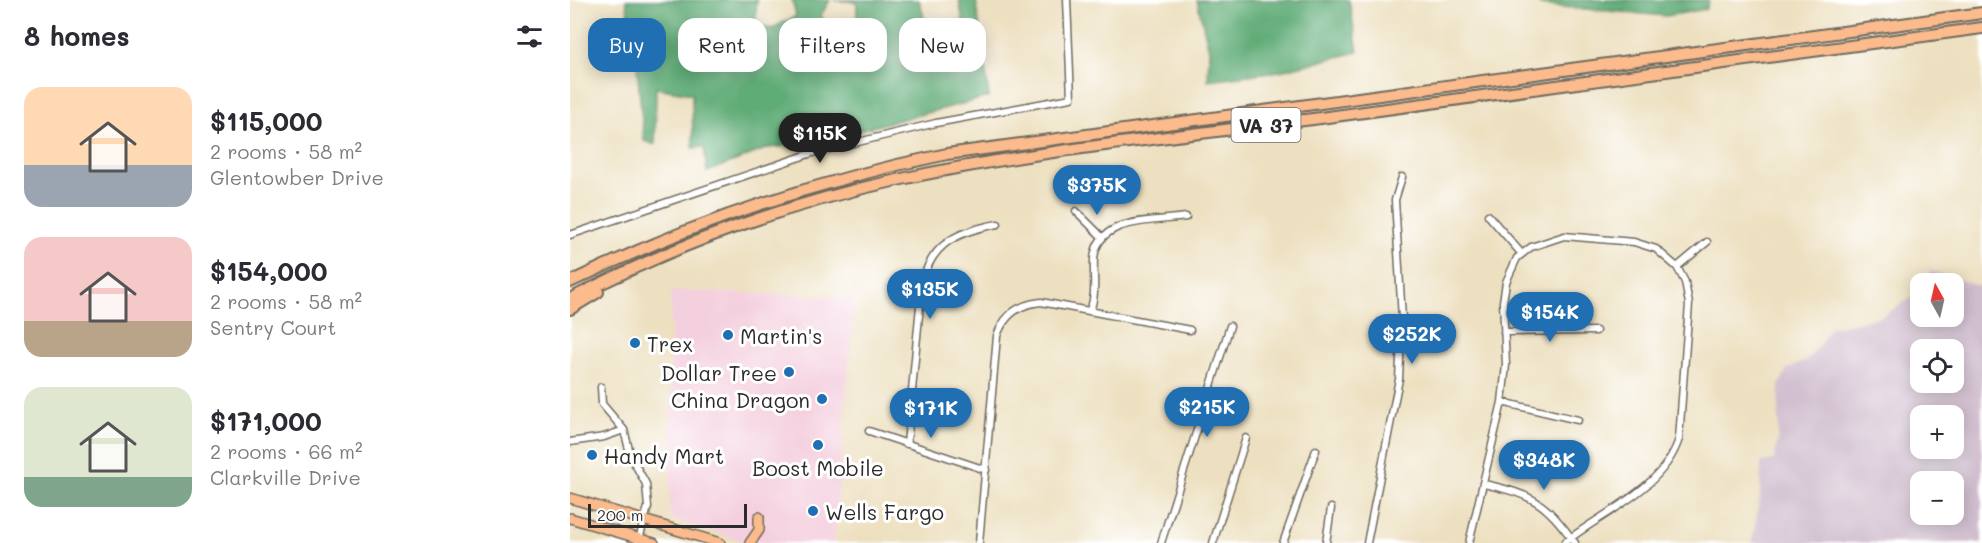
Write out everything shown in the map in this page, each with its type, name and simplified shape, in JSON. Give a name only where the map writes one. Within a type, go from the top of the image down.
[{"type":"highway","name":"VA 37","points":[[570,280],[706,222],[795,192],[896,165],[966,151],[1982,13]]},
{"type":"highway","name":"VA 37","points":[[570,299],[653,260],[736,227],[865,188],[977,165],[1982,28]]},
{"type":"highway","points":[[570,309],[622,279],[736,227]]},
{"type":"main road","points":[[570,498],[644,518],[720,543]]},
{"type":"main road","points":[[750,543],[759,530],[759,517]]},
{"type":"main road","points":[[570,518],[637,540],[654,543]]},
{"type":"street","points":[[570,235],[809,154],[926,125],[1071,98],[1067,0]]},
{"type":"street","points":[[1366,543],[1399,379],[1402,319],[1395,200],[1402,177]]},
{"type":"street","points":[[1076,211],[1102,237]]},
{"type":"street","points":[[1488,215],[1521,253]]},
{"type":"street","points":[[1090,310],[1094,298],[1095,253],[1102,237],[1120,226],[1186,217]]},
{"type":"street","points":[[907,444],[921,284],[926,267],[938,247],[951,237],[998,224]]},
{"type":"street","points":[[1469,543],[1502,402],[1506,365],[1504,332],[1506,282],[1521,253],[1552,238],[1586,237],[1647,244],[1666,255],[1677,267],[1685,282],[1689,304],[1680,426],[1675,450],[1662,470],[1648,484],[1573,540],[1564,543]]},
{"type":"street","points":[[1677,267],[1707,242]]},
{"type":"street","points":[[979,543],[997,336],[1004,321],[1019,308],[1034,303],[1090,310],[1190,330]]},
{"type":"street","points":[[1161,543],[1230,326]]},
{"type":"street","points":[[1504,332],[1596,331]]},
{"type":"street","points":[[601,387],[602,404],[624,430],[631,457],[643,477],[648,492],[644,518],[637,540]]},
{"type":"street","points":[[1502,402],[1578,420]]},
{"type":"street","points":[[570,442],[604,437],[624,430]]},
{"type":"street","points":[[869,431],[986,470]]},
{"type":"street","points":[[1213,543],[1246,438]]},
{"type":"street","points":[[1283,543],[1316,450]]},
{"type":"street","points":[[1484,484],[1534,499],[1550,512],[1573,540]]},
{"type":"street","points":[[1326,543],[1331,508]]},
{"type":"shaded area","points":[[1964,281],[1982,287],[1982,543],[1752,543],[1760,498],[1761,462],[1774,460],[1778,438],[1779,385],[1787,369],[1806,361],[1820,345],[1829,328],[1880,317],[1910,299],[1910,327],[1964,327]]},
{"type":"shaded area","points":[[671,291],[855,297],[834,543],[748,543],[670,518]]},
{"type":"green space","points":[[626,0],[757,0],[756,18],[678,18],[678,72],[767,72],[767,28],[771,29],[779,25],[779,72],[887,72],[887,18],[857,18],[857,2],[834,0],[919,0],[924,18],[899,18],[899,72],[986,72],[989,97],[806,144],[768,148],[707,172],[704,147],[693,148],[692,94],[656,88],[655,145],[644,141],[637,72],[666,72],[666,18],[629,18]]},
{"type":"green space","points":[[792,0],[830,0],[821,15],[823,18],[792,18],[796,16]]},
{"type":"green space","points":[[959,0],[976,0],[978,18],[962,18]]},
{"type":"green space","points":[[1197,0],[1349,0],[1358,52],[1280,71],[1208,80],[1209,50]]},
{"type":"green space","points":[[1540,0],[1709,0],[1706,9],[1666,16],[1540,5]]},
{"type":"place","name":"Martin's","points":[[728,335]]},
{"type":"place","name":"Trex","points":[[635,343]]},
{"type":"place","name":"Dollar Tree","points":[[789,372]]},
{"type":"place","name":"China Dragon","points":[[822,399]]},
{"type":"place","name":"Boost Mobile","points":[[818,445]]},
{"type":"place","name":"Handy Mart","points":[[592,455]]},
{"type":"place","name":"Wells Fargo","points":[[813,511]]}]
